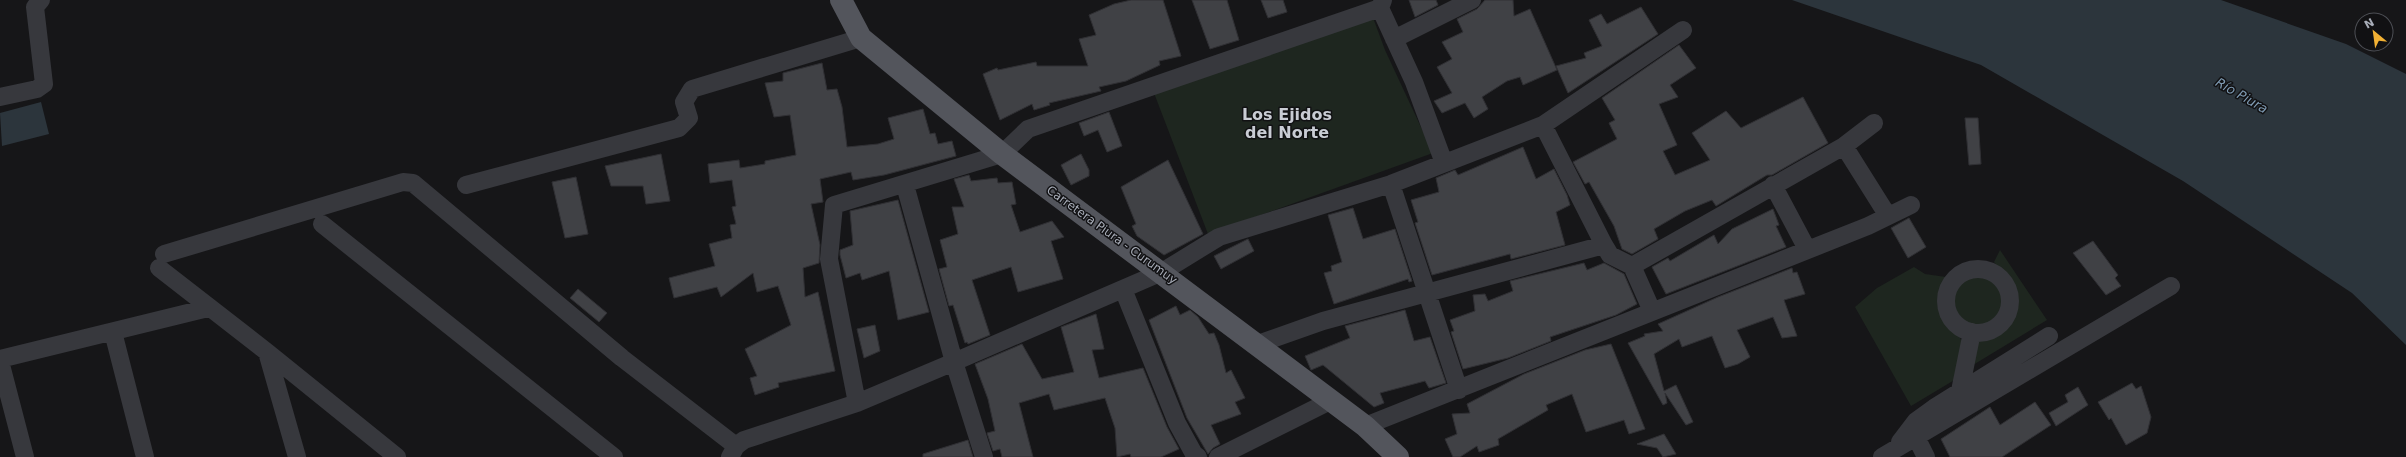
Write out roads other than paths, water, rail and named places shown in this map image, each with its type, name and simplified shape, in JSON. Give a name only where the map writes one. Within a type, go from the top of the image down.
[{"type":"main road","name":"Carretera Piura - Curumuy","points":[[841,0],[861,38],[1002,154],[1258,344],[1330,401],[1365,426],[1398,457]]},
{"type":"street","points":[[0,97],[37,88],[44,84],[35,7],[41,0]]},
{"type":"street","points":[[1394,39],[1472,0]]},
{"type":"street","points":[[857,403],[829,259],[834,205],[905,185],[1002,154],[1028,129],[1382,4],[1394,39],[1414,82],[1444,164]]},
{"type":"street","points":[[397,457],[268,352],[208,308],[162,261],[403,182],[413,183],[733,451],[744,440],[857,403],[1123,290],[1162,272],[1218,237],[1391,184],[1543,125],[1683,30]]},
{"type":"street","points":[[466,185],[680,128],[689,118],[684,102],[692,88],[861,38]]},
{"type":"street","points":[[1632,266],[1773,184],[1844,146],[1874,123]]},
{"type":"street","points":[[1543,125],[1604,245],[1610,255],[1632,266],[1652,311]]},
{"type":"street","points":[[1844,146],[1888,216]]},
{"type":"street","points":[[1391,184],[1459,390]]},
{"type":"street","points":[[1773,184],[1807,249]]},
{"type":"street","points":[[905,185],[954,362],[984,457]]},
{"type":"street","points":[[1365,426],[1459,390],[1888,216],[1911,205]]},
{"type":"street","points":[[322,224],[614,457]]},
{"type":"street","points":[[1258,344],[1323,321],[1428,294],[1604,245]]},
{"type":"street","points":[[1888,453],[2171,286]]},
{"type":"street","points":[[1123,290],[1177,423],[1194,454],[1198,457]]},
{"type":"street","points":[[25,457],[7,421],[0,360],[208,308]]},
{"type":"street","points":[[113,332],[145,457]]},
{"type":"street","points":[[1960,392],[1972,332]]},
{"type":"street","points":[[1888,453],[1916,421],[2049,336]]},
{"type":"street","points":[[268,352],[296,457]]},
{"type":"street","points":[[1218,457],[1330,401]]},
{"type":"street","points":[[1916,437],[1926,457]]},
{"type":"water","name":"Río Piura","points":[[1792,0],[2221,0],[2346,44],[2354,48],[2354,52],[2362,52],[2406,74],[2406,345],[2352,293],[2183,181],[1981,65]]},
{"type":"water","points":[[41,102],[49,134],[2,146],[0,113]]},
{"type":"district","name":"Los Ejidos del Norte","points":[[1287,123]]}]
